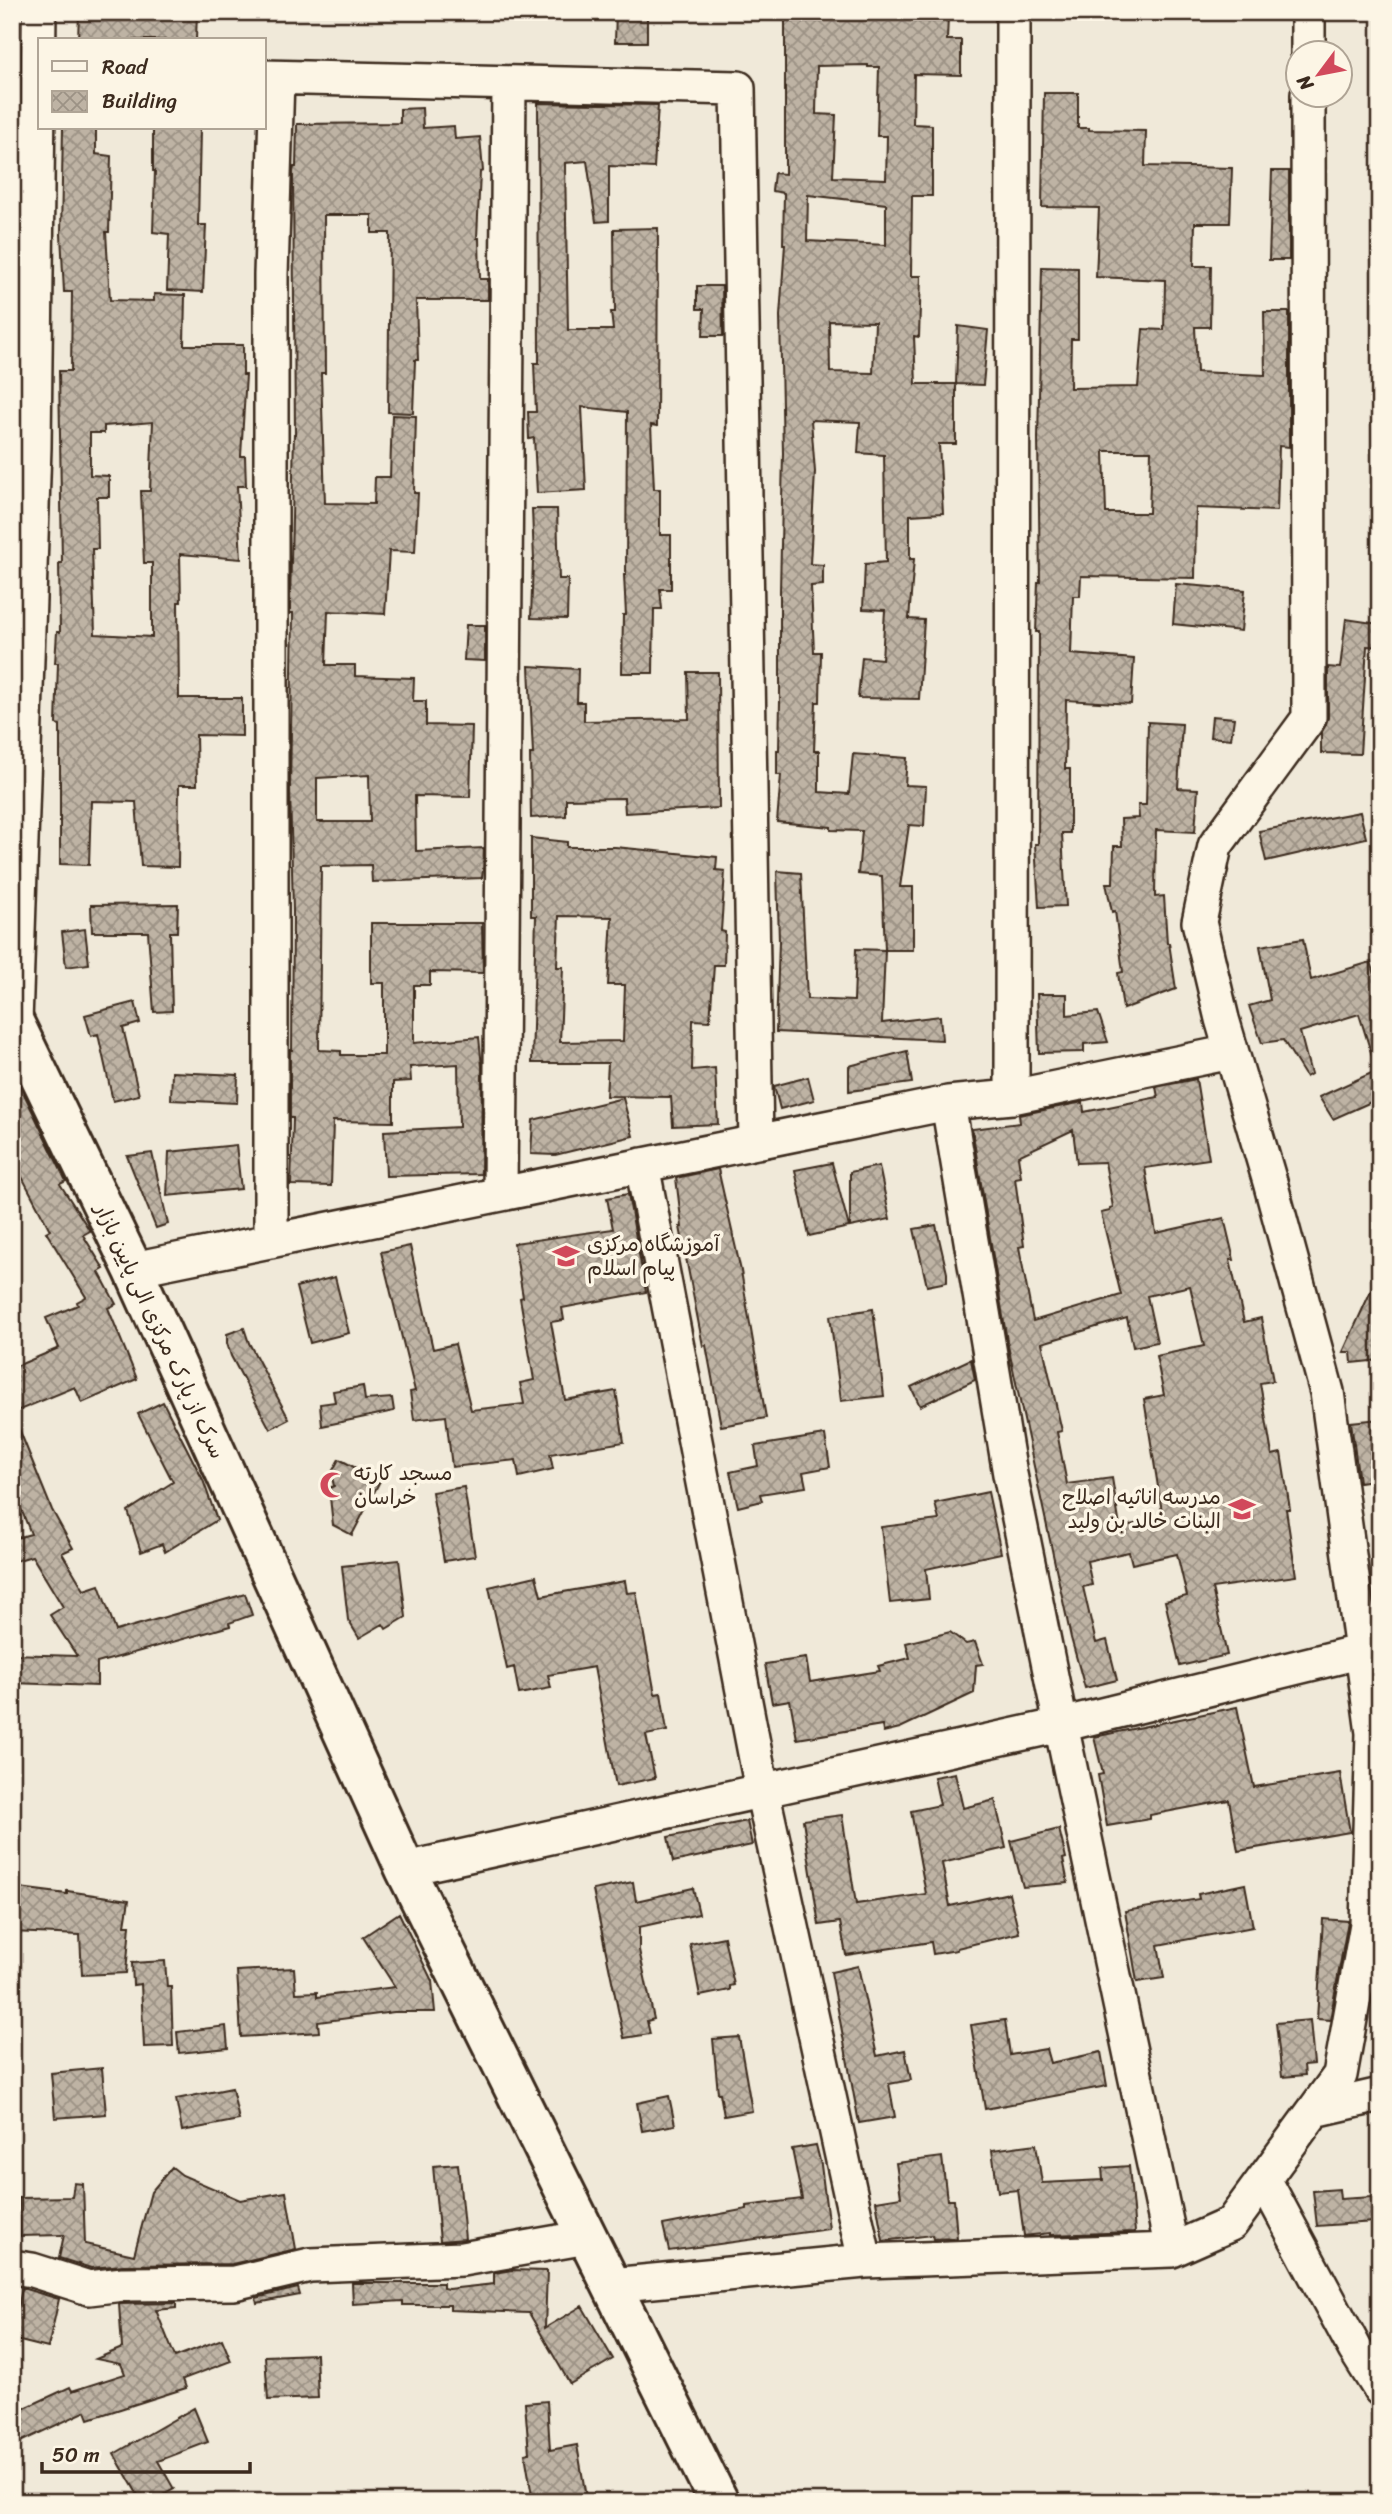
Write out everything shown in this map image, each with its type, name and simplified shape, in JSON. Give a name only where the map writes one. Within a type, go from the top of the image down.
[{"type":"main road","name":"سرک از پارک مرکزی الی پایین بازار","points":[[14,1021],[133,1269],[405,1869],[719,2502]]},
{"type":"street","points":[[14,1021],[34,447],[30,73],[39,12]]},
{"type":"street","points":[[1012,1097],[1013,12]]},
{"type":"street","points":[[1308,12],[1308,38]]},
{"type":"street","points":[[271,1241],[271,77],[738,88],[756,1142]]},
{"type":"street","points":[[500,1194],[509,83]]},
{"type":"street","points":[[611,2285],[865,2261],[1172,2250],[1231,2224],[1340,2075],[1367,1924],[1373,1733],[1363,1651],[1327,1392],[1270,1182],[1231,1052],[1199,922],[1215,846],[1309,718],[1308,108]]},
{"type":"street","points":[[133,1269],[948,1103],[1012,1097],[1231,1052]]},
{"type":"street","points":[[948,1103],[1010,1474],[1060,1724],[1172,2250]]},
{"type":"street","points":[[642,1165],[762,1790],[865,2261]]},
{"type":"street","points":[[405,1869],[1060,1724],[1363,1651]]},
{"type":"street","points":[[1315,2110],[1380,2095]]},
{"type":"street","points":[[1264,2179],[1355,2349],[1380,2389]]},
{"type":"street","points":[[12,2267],[32,2270],[89,2288],[123,2284],[234,2283],[310,2265],[462,2259],[587,2237]]},
{"type":"building","points":[[79,12],[197,12],[196,38],[78,38]]},
{"type":"building","points":[[616,12],[647,12],[647,42],[615,42]]},
{"type":"building","points":[[850,12],[948,17],[947,40],[961,40],[961,75],[914,74],[913,124],[932,125],[932,196],[912,196],[911,276],[921,276],[919,337],[914,336],[916,384],[956,384],[956,444],[939,444],[943,513],[910,515],[910,559],[914,559],[909,619],[924,620],[919,699],[858,698],[862,657],[882,659],[885,610],[863,609],[865,564],[886,562],[884,455],[858,453],[860,422],[811,420],[815,472],[810,564],[823,565],[823,585],[811,586],[814,652],[821,652],[820,702],[816,702],[814,751],[819,751],[819,792],[849,794],[853,754],[907,758],[905,785],[926,786],[924,826],[909,825],[900,887],[913,887],[913,950],[885,950],[882,876],[858,874],[862,831],[831,830],[831,827],[777,822],[781,775],[777,775],[777,750],[783,453],[780,316],[785,244],[784,193],[772,191],[774,173],[785,174],[785,20],[850,19]],"holes":[[[817,66],[879,67],[877,136],[887,136],[886,179],[833,177],[836,115],[816,114]],[[808,195],[886,204],[886,245],[807,241]],[[829,321],[875,322],[873,373],[830,372]]]},
{"type":"building","points":[[1044,93],[1078,93],[1078,128],[1146,131],[1145,166],[1232,168],[1230,223],[1195,223],[1194,266],[1211,266],[1210,327],[1195,327],[1197,372],[1265,375],[1264,312],[1289,312],[1289,447],[1279,446],[1277,511],[1196,508],[1195,578],[1081,576],[1080,596],[1073,596],[1071,654],[1134,659],[1131,704],[1066,700],[1065,769],[1070,769],[1070,833],[1062,833],[1066,906],[1039,907],[1035,844],[1038,844],[1039,632],[1036,632],[1040,582],[1038,438],[1042,267],[1078,268],[1078,339],[1071,339],[1070,388],[1138,387],[1143,329],[1164,330],[1165,280],[1096,277],[1099,208],[1042,207]],"holes":[[[1104,451],[1151,451],[1149,513],[1106,513]]]},
{"type":"building","points":[[538,103],[658,105],[654,168],[609,166],[609,221],[596,222],[587,161],[565,163],[568,330],[613,330],[611,312],[615,312],[614,229],[658,228],[657,426],[651,425],[654,489],[660,489],[660,535],[671,535],[671,589],[660,589],[662,609],[654,609],[653,673],[622,673],[623,615],[626,615],[624,575],[627,412],[582,407],[586,490],[537,493],[534,438],[529,439],[528,412],[536,412],[534,363],[539,363]]},
{"type":"building","points":[[422,108],[423,128],[454,126],[455,139],[480,137],[483,171],[480,172],[477,238],[480,279],[488,279],[488,300],[416,300],[418,360],[415,360],[413,413],[388,412],[390,233],[372,233],[372,215],[324,215],[325,373],[321,373],[325,503],[374,504],[375,477],[390,477],[392,415],[416,416],[414,493],[418,493],[415,552],[389,551],[385,614],[328,611],[326,665],[355,665],[355,676],[414,678],[413,701],[426,701],[426,725],[472,726],[470,797],[415,796],[416,851],[484,848],[483,871],[482,878],[372,882],[371,865],[321,866],[319,1050],[341,1051],[341,1055],[384,1055],[384,983],[371,983],[371,923],[482,923],[483,973],[430,972],[430,985],[414,985],[414,1043],[479,1037],[482,1067],[481,1174],[386,1176],[384,1131],[459,1127],[458,1064],[410,1067],[411,1081],[393,1082],[393,1122],[333,1121],[331,1186],[291,1185],[293,912],[290,788],[293,613],[290,613],[290,601],[295,434],[293,172],[296,167],[297,124],[400,123],[400,109]],"holes":[[[369,775],[370,822],[317,822],[317,778]]]},
{"type":"building","points":[[63,130],[96,130],[96,154],[111,156],[109,232],[106,232],[110,300],[154,301],[154,294],[185,295],[184,345],[243,345],[243,375],[246,375],[241,456],[245,456],[246,486],[237,486],[241,559],[180,554],[181,602],[178,602],[179,698],[242,698],[242,736],[196,735],[197,785],[179,785],[178,867],[141,866],[136,802],[91,801],[89,865],[60,864],[60,725],[56,724],[58,663],[55,663],[57,632],[60,632],[59,563],[62,563],[59,371],[71,371],[72,292],[64,292],[61,234]],"holes":[[[153,422],[150,491],[141,491],[144,563],[152,563],[152,637],[95,634],[92,549],[98,549],[97,497],[109,497],[109,476],[90,475],[90,433],[104,433],[104,426]]]},
{"type":"building","points":[[153,130],[200,130],[198,225],[206,225],[203,292],[167,290],[169,234],[153,232]]},
{"type":"building","points":[[1272,171],[1289,171],[1289,260],[1269,260]]},
{"type":"building","points":[[697,286],[722,286],[723,336],[703,336],[704,309],[697,309]]},
{"type":"building","points":[[958,326],[988,330],[983,385],[956,384]]},
{"type":"building","points":[[532,509],[557,509],[559,579],[568,579],[567,619],[531,618],[534,560]]},
{"type":"building","points":[[1176,584],[1245,590],[1241,631],[1173,624]]},
{"type":"building","points":[[1346,619],[1380,624],[1380,647],[1367,646],[1360,754],[1321,753],[1321,734],[1328,718],[1328,667],[1340,668]]},
{"type":"building","points":[[466,625],[485,625],[485,661],[464,660]]},
{"type":"building","points":[[529,666],[578,669],[577,702],[584,702],[584,721],[689,719],[688,672],[718,672],[719,808],[625,813],[624,798],[566,799],[566,816],[531,818],[530,754],[533,754]]},
{"type":"building","points":[[1212,716],[1234,718],[1231,739],[1210,737]]},
{"type":"building","points":[[1148,722],[1182,724],[1178,788],[1198,789],[1195,832],[1156,830],[1155,897],[1164,896],[1167,943],[1176,989],[1123,1009],[1118,973],[1123,972],[1115,911],[1112,912],[1106,883],[1113,883],[1114,846],[1122,846],[1121,819],[1139,818],[1138,805],[1146,805]]},
{"type":"building","points":[[1360,812],[1366,838],[1266,861],[1259,831]]},
{"type":"building","points":[[531,838],[567,842],[567,847],[615,847],[717,857],[716,870],[725,871],[721,931],[725,932],[724,965],[714,965],[710,1021],[693,1020],[692,1070],[715,1068],[718,1124],[673,1126],[671,1097],[606,1096],[608,1063],[532,1063],[536,916],[531,916]],"holes":[[[559,916],[612,917],[608,985],[625,985],[623,1041],[560,1042],[563,967],[557,967]]]},
{"type":"building","points":[[777,871],[801,873],[807,999],[854,1001],[856,949],[885,950],[882,1023],[940,1016],[942,1040],[776,1032],[779,941]]},
{"type":"building","points":[[178,904],[177,932],[170,932],[172,1011],[154,1012],[148,932],[92,932],[91,905]]},
{"type":"building","points":[[85,929],[89,964],[66,967],[62,932]]},
{"type":"building","points":[[1303,939],[1311,980],[1371,962],[1380,990],[1380,1064],[1375,1065],[1359,1014],[1300,1032],[1311,1074],[1306,1077],[1283,1040],[1262,1043],[1249,1006],[1270,1000],[1260,946]]},
{"type":"building","points":[[1037,994],[1067,994],[1067,1015],[1098,1012],[1108,1042],[1084,1044],[1084,1052],[1039,1053]]},
{"type":"building","points":[[135,1002],[140,1023],[123,1028],[139,1095],[113,1101],[98,1034],[91,1036],[85,1015]]},
{"type":"building","points":[[907,1051],[912,1083],[849,1091],[849,1066]]},
{"type":"building","points":[[12,1069],[66,1181],[60,1184],[90,1231],[83,1235],[104,1269],[99,1272],[116,1304],[108,1308],[137,1379],[82,1403],[75,1387],[17,1411],[12,1399],[12,1368],[59,1348],[46,1318],[78,1305],[77,1302],[86,1297],[46,1232],[50,1230],[12,1158]]},
{"type":"building","points":[[1380,1069],[1380,1098],[1333,1119],[1319,1097]]},
{"type":"building","points":[[172,1072],[238,1075],[237,1103],[171,1100]]},
{"type":"building","points":[[808,1077],[814,1100],[780,1109],[774,1086]]},
{"type":"building","points":[[1196,1079],[1209,1159],[1145,1168],[1156,1233],[1224,1218],[1244,1322],[1261,1318],[1273,1381],[1260,1383],[1272,1455],[1281,1453],[1290,1509],[1286,1509],[1296,1576],[1212,1588],[1227,1655],[1180,1666],[1165,1601],[1187,1596],[1177,1554],[1132,1564],[1129,1552],[1087,1561],[1092,1585],[1083,1587],[1096,1643],[1107,1640],[1117,1680],[1085,1688],[1071,1638],[1007,1341],[972,1129],[1020,1123],[1019,1115],[1083,1102],[1084,1112],[1158,1097],[1156,1087]],"holes":[[[1073,1130],[1077,1163],[1105,1162],[1113,1207],[1110,1211],[1101,1213],[1121,1295],[1033,1321],[1019,1247],[1024,1246],[1015,1178],[1021,1177],[1018,1156]],[[1190,1286],[1204,1346],[1156,1356],[1164,1395],[1144,1399],[1163,1518],[1120,1527],[1112,1478],[1067,1484],[1057,1432],[1062,1431],[1042,1343],[1127,1318],[1133,1347],[1157,1342],[1147,1296]]]},
{"type":"building","points":[[623,1098],[633,1136],[555,1155],[531,1154],[533,1120]]},
{"type":"building","points":[[236,1145],[241,1189],[167,1196],[169,1152]]},
{"type":"building","points":[[152,1153],[168,1224],[156,1228],[127,1156]]},
{"type":"building","points":[[832,1163],[849,1227],[809,1236],[795,1170]]},
{"type":"building","points":[[879,1166],[890,1219],[850,1227],[850,1172]]},
{"type":"building","points":[[718,1169],[741,1271],[766,1418],[721,1426],[680,1227],[676,1178]]},
{"type":"building","points":[[628,1194],[646,1292],[562,1308],[564,1320],[551,1322],[565,1400],[616,1391],[624,1442],[550,1454],[553,1469],[519,1477],[516,1460],[452,1467],[446,1416],[414,1420],[410,1392],[415,1391],[381,1252],[410,1246],[433,1349],[455,1344],[471,1410],[524,1404],[520,1383],[534,1380],[514,1243],[613,1229],[607,1198]]},
{"type":"building","points":[[936,1225],[947,1282],[927,1286],[914,1229]]},
{"type":"building","points":[[1380,1271],[1380,1360],[1352,1363],[1351,1352],[1343,1352]]},
{"type":"building","points":[[335,1277],[349,1333],[310,1343],[296,1287]]},
{"type":"building","points":[[873,1309],[884,1396],[841,1401],[830,1316]]},
{"type":"building","points":[[244,1328],[249,1343],[289,1419],[270,1429],[231,1356],[227,1343],[227,1334]]},
{"type":"building","points":[[971,1359],[975,1380],[920,1406],[911,1387]]},
{"type":"building","points":[[363,1386],[365,1400],[392,1398],[394,1411],[322,1426],[320,1404],[335,1402],[333,1391]]},
{"type":"building","points":[[163,1402],[203,1480],[217,1520],[165,1552],[162,1544],[141,1552],[128,1511],[173,1482],[138,1414]]},
{"type":"building","points":[[13,1414],[52,1510],[73,1548],[62,1553],[84,1590],[99,1585],[116,1631],[245,1594],[252,1615],[229,1623],[230,1626],[97,1663],[97,1686],[12,1683],[12,1654],[77,1656],[50,1615],[63,1607],[32,1556],[12,1562],[12,1539],[31,1534],[12,1486]]},
{"type":"building","points":[[1380,1419],[1380,1479],[1359,1482],[1351,1422]]},
{"type":"building","points":[[825,1435],[830,1467],[803,1472],[806,1487],[760,1494],[762,1501],[738,1507],[730,1472],[758,1466],[755,1446]]},
{"type":"building","points":[[339,1459],[380,1481],[352,1535],[333,1525],[329,1488],[334,1486],[331,1474]]},
{"type":"building","points":[[464,1487],[475,1556],[444,1561],[432,1492]]},
{"type":"building","points":[[988,1492],[1001,1553],[926,1569],[929,1599],[890,1603],[881,1527],[939,1520],[935,1503]]},
{"type":"building","points":[[399,1560],[406,1617],[386,1629],[383,1624],[359,1638],[348,1620],[342,1566]]},
{"type":"building","points":[[536,1576],[541,1596],[625,1581],[627,1593],[636,1592],[655,1694],[661,1693],[667,1731],[646,1735],[655,1778],[616,1786],[594,1667],[548,1675],[551,1688],[519,1694],[514,1667],[507,1669],[489,1587]]},
{"type":"building","points":[[950,1632],[966,1644],[975,1642],[983,1664],[976,1665],[974,1693],[900,1728],[883,1732],[882,1725],[797,1739],[790,1700],[772,1703],[765,1664],[806,1658],[810,1682],[880,1671],[878,1666],[910,1658],[906,1643]]},
{"type":"building","points":[[1237,1707],[1254,1787],[1340,1773],[1350,1832],[1238,1851],[1229,1800],[1150,1815],[1150,1819],[1107,1826],[1098,1775],[1103,1774],[1094,1737]]},
{"type":"building","points":[[955,1773],[963,1808],[995,1800],[1006,1848],[942,1863],[950,1906],[1009,1893],[1019,1933],[933,1954],[931,1942],[846,1955],[840,1922],[819,1925],[803,1820],[842,1815],[856,1904],[926,1894],[911,1811],[940,1805],[934,1777]]},
{"type":"building","points":[[747,1821],[752,1845],[673,1862],[668,1837]]},
{"type":"building","points":[[1059,1829],[1066,1858],[1063,1859],[1068,1883],[1023,1887],[1011,1841]]},
{"type":"building","points":[[633,1882],[636,1901],[693,1888],[699,1914],[639,1927],[639,1950],[654,2019],[647,2021],[650,2034],[624,2038],[593,1890]]},
{"type":"building","points":[[1245,1884],[1253,1927],[1158,1945],[1164,1978],[1137,1982],[1125,1911],[1199,1899],[1198,1894]]},
{"type":"building","points":[[12,1887],[129,1900],[125,1925],[130,1925],[126,1973],[82,1975],[80,1935],[12,1932]]},
{"type":"building","points":[[399,1913],[432,1981],[435,2012],[394,2012],[318,2022],[319,2032],[241,2037],[237,1971],[294,1968],[296,1993],[317,1992],[317,1997],[395,1987],[363,1937]]},
{"type":"building","points":[[1323,1919],[1348,1921],[1330,2020],[1317,2019]]},
{"type":"building","points":[[724,1937],[734,1985],[730,1986],[730,1990],[700,1996],[690,1944]]},
{"type":"building","points":[[165,1961],[167,1987],[171,1987],[173,2046],[144,2047],[141,1984],[133,1985],[132,1963]]},
{"type":"building","points":[[858,1966],[877,2056],[905,2050],[911,2080],[889,2084],[895,2117],[859,2123],[831,1972]]},
{"type":"building","points":[[1005,2020],[1010,2055],[1046,2049],[1050,2063],[1101,2052],[1107,2086],[985,2109],[971,2025]]},
{"type":"building","points":[[1310,2020],[1314,2064],[1304,2065],[1305,2075],[1282,2077],[1276,2023]]},
{"type":"building","points":[[226,2026],[228,2048],[179,2053],[177,2032]]},
{"type":"building","points":[[739,2037],[752,2111],[724,2116],[718,2093],[713,2039]]},
{"type":"building","points":[[102,2068],[106,2114],[55,2118],[51,2073]]},
{"type":"building","points":[[232,2088],[239,2120],[182,2131],[176,2099]]},
{"type":"building","points":[[669,2096],[675,2125],[642,2131],[637,2103]]},
{"type":"building","points":[[1036,2144],[1042,2183],[1103,2180],[1102,2168],[1129,2166],[1135,2232],[1024,2236],[1018,2190],[998,2192],[992,2150]]},
{"type":"building","points":[[816,2145],[829,2229],[669,2251],[663,2225],[747,2209],[747,2206],[802,2199],[792,2149]]},
{"type":"building","points":[[942,2157],[947,2200],[954,2200],[957,2238],[933,2239],[932,2235],[883,2241],[876,2201],[901,2197],[896,2163]]},
{"type":"building","points":[[458,2164],[465,2239],[440,2241],[433,2166]]},
{"type":"building","points":[[172,2167],[182,2175],[240,2200],[286,2192],[296,2249],[232,2264],[91,2268],[59,2258],[64,2235],[20,2236],[19,2198],[72,2197],[74,2183],[83,2184],[85,2244],[134,2255],[151,2192]]},
{"type":"building","points":[[1339,2189],[1340,2199],[1372,2197],[1374,2222],[1317,2226],[1313,2191]]},
{"type":"building","points":[[512,2270],[547,2271],[545,2328],[582,2306],[613,2359],[570,2384],[529,2313],[450,2310],[450,2305],[403,2305],[403,2301],[353,2304],[352,2283],[443,2283],[443,2288],[448,2289],[494,2284],[494,2273]]},
{"type":"building","points":[[22,2288],[59,2299],[48,2348],[12,2339]]},
{"type":"building","points":[[298,2288],[300,2295],[257,2303],[256,2298]]},
{"type":"building","points":[[176,2303],[176,2308],[156,2310],[175,2357],[222,2339],[231,2361],[183,2379],[186,2388],[89,2419],[86,2411],[12,2446],[12,2414],[70,2387],[72,2391],[125,2374],[121,2364],[96,2359],[122,2348],[119,2304]]},
{"type":"building","points":[[316,2354],[318,2398],[268,2400],[265,2356]]},
{"type":"building","points":[[547,2401],[550,2450],[577,2445],[586,2497],[533,2502],[525,2454],[529,2453],[525,2403]]},
{"type":"building","points":[[194,2408],[208,2442],[158,2461],[174,2489],[151,2502],[142,2502],[114,2454]]},
{"type":"place","name":"آموزشگاه مرکزی پیام اسلام","points":[[566,1256]]},
{"type":"place","name":"مسجد کارته خراسان","points":[[333,1485]]},
{"type":"place","name":"مدرسه اناثیه اصلاح البنات خالد بن ولید","points":[[1242,1509]]}]
